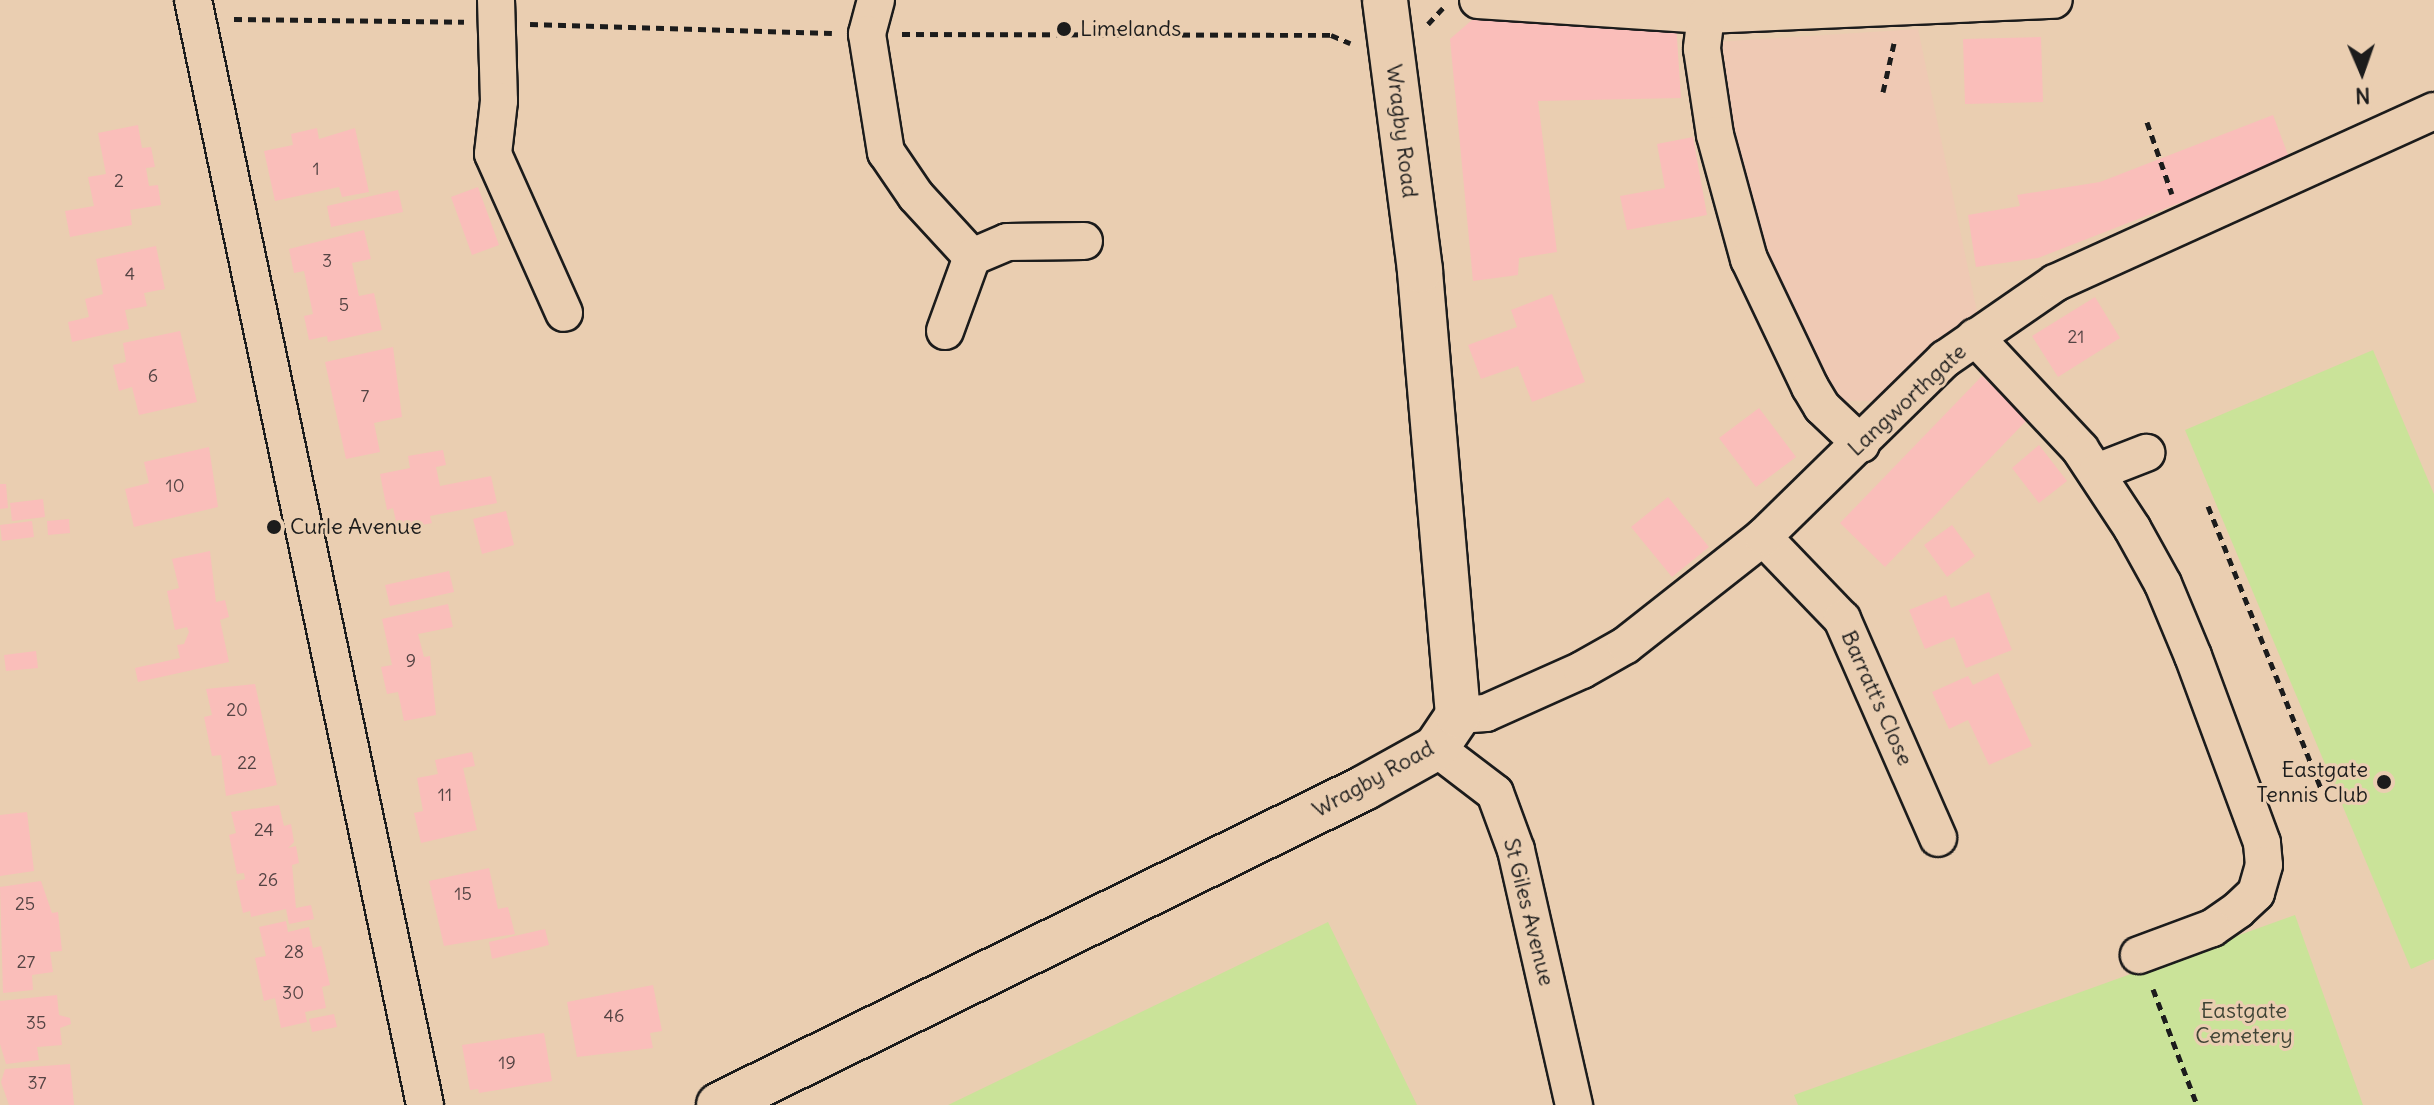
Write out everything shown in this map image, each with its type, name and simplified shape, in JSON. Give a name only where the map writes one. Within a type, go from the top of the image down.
[{"type":"main road","name":"Wragby Road","points":[[719,1105],[1364,788],[1447,732],[1420,270],[1385,0]]},
{"type":"street","points":[[193,0],[425,1105]]},
{"type":"street","points":[[496,0],[499,101],[493,154],[564,313]]},
{"type":"street","points":[[876,0],[867,34],[886,152],[916,196],[972,257]]},
{"type":"street","points":[[1478,0],[1706,15],[2054,0]]},
{"type":"street","points":[[1706,15],[1702,49],[1715,135],[1749,259],[1822,407],[1861,444]]},
{"type":"street","name":"Langworthgate","points":[[1447,732],[1582,670],[1626,645],[1763,537],[1945,359],[2055,283],[2434,111]]},
{"type":"street","points":[[945,331],[972,257],[1007,242],[1084,241]]},
{"type":"street","points":[[1975,337],[2097,472],[2163,584],[2221,729],[2262,843],[2264,865],[2256,893],[2212,928],[2139,955]]},
{"type":"street","points":[[2097,472],[2146,453]]},
{"type":"street","name":"Barratt's Close","points":[[1763,537],[1842,619],[1938,838]]},
{"type":"street","name":"St Giles Avenue","points":[[1447,732],[1495,793],[1516,850],[1574,1105]]},
{"type":"path","points":[[1883,92],[1903,7]]},
{"type":"path","points":[[2147,122],[2183,225]]},
{"type":"path","points":[[2208,506],[2321,788]]},
{"type":"path","points":[[2139,955],[2197,1105]]},
{"type":"shaded area","points":[[1918,29],[1979,321],[1893,393],[1875,401],[1845,401],[1833,395],[1777,293],[1732,148],[1715,42]]},
{"type":"green space","points":[[2373,350],[2434,494],[2434,959],[2411,969],[2185,430]]},
{"type":"green space","name":"Eastgate Cemetery","points":[[2295,915],[2363,1105],[1798,1105],[1794,1095]]},
{"type":"green space","points":[[1328,922],[1417,1105],[948,1105]]},
{"type":"building","points":[[1472,20],[1676,23],[1681,98],[1538,101],[1557,252],[1519,258],[1518,275],[1473,281],[1450,39]]},
{"type":"building","points":[[2041,37],[2043,102],[1965,104],[1963,39]]},
{"type":"building","points":[[2273,115],[2290,160],[2038,258],[1976,267],[1968,215],[2020,206],[2017,195],[2100,182]]},
{"type":"building","points":[[138,125],[142,148],[151,147],[155,167],[146,168],[149,186],[158,185],[161,205],[130,210],[132,225],[70,237],[65,211],[94,206],[88,177],[106,174],[98,133]]},
{"type":"building","points":[[317,128],[319,139],[355,128],[369,192],[342,197],[339,187],[275,201],[264,151],[293,145],[291,134]]},
{"type":"building","points":[[1693,137],[1707,215],[1627,230],[1620,196],[1665,188],[1657,144]]},
{"type":"building","points":[[478,187],[499,245],[472,255],[451,197]]},
{"type":"building","points":[[398,190],[403,212],[331,227],[327,206]]},
{"type":"building","points":[[364,230],[371,259],[352,263],[359,296],[374,293],[382,330],[328,342],[327,336],[309,340],[304,316],[313,314],[304,271],[294,273],[289,249]]},
{"type":"building","points":[[156,246],[165,289],[144,293],[147,306],[125,310],[129,329],[72,342],[68,322],[89,317],[85,299],[103,294],[96,259]]},
{"type":"building","points":[[1552,294],[1585,382],[1532,402],[1518,366],[1481,379],[1468,345],[1517,327],[1511,310]]},
{"type":"building","points":[[2095,297],[2120,338],[2058,377],[2032,336]]},
{"type":"building","points":[[180,331],[197,402],[139,415],[132,387],[119,391],[113,365],[126,362],[123,343]]},
{"type":"building","points":[[393,347],[402,417],[374,423],[380,452],[346,459],[325,362]]},
{"type":"building","points":[[1982,376],[2027,420],[1885,567],[1840,523]]},
{"type":"building","points":[[1759,408],[1796,457],[1756,487],[1719,438]]},
{"type":"building","points":[[2039,445],[2067,481],[2039,503],[2012,468]]},
{"type":"building","points":[[209,447],[218,507],[134,527],[125,489],[149,483],[144,462]]},
{"type":"building","points":[[443,450],[446,465],[436,467],[440,486],[491,476],[497,503],[430,516],[432,523],[398,530],[393,508],[387,510],[380,474],[410,468],[408,456]]},
{"type":"building","points":[[0,484],[6,484],[8,508],[0,509]]},
{"type":"building","points":[[1668,497],[1709,547],[1672,577],[1631,527]]},
{"type":"building","points":[[43,499],[45,517],[12,521],[10,503]]},
{"type":"building","points":[[506,511],[514,545],[482,554],[473,519]]},
{"type":"building","points":[[69,519],[70,533],[48,535],[47,521]]},
{"type":"building","points":[[32,521],[34,537],[2,541],[0,525]]},
{"type":"building","points":[[1952,525],[1975,556],[1947,577],[1924,545]]},
{"type":"building","points":[[210,551],[216,602],[225,600],[229,617],[220,620],[229,662],[138,682],[135,668],[180,658],[177,645],[184,644],[189,632],[187,627],[175,630],[167,591],[179,588],[172,559]]},
{"type":"building","points":[[449,571],[454,592],[390,606],[385,585]]},
{"type":"building","points":[[1989,592],[2012,650],[1966,668],[1954,637],[1925,649],[1909,610],[1946,595],[1951,608]]},
{"type":"building","points":[[448,604],[453,627],[418,634],[424,657],[430,656],[436,715],[404,721],[398,692],[387,694],[381,667],[392,665],[382,619]]},
{"type":"building","points":[[36,651],[38,668],[6,671],[4,655]]},
{"type":"building","points":[[1998,673],[2032,746],[1989,765],[1968,720],[1949,729],[1932,692],[1968,676],[1973,685]]},
{"type":"building","points":[[255,684],[277,785],[226,796],[221,755],[212,756],[204,717],[212,715],[206,689]]},
{"type":"building","points":[[472,752],[475,766],[463,768],[477,830],[421,843],[414,813],[423,811],[417,778],[438,774],[435,760]]},
{"type":"building","points":[[279,805],[284,826],[291,824],[294,842],[288,848],[296,846],[299,863],[292,865],[296,908],[311,905],[314,919],[289,924],[286,909],[251,917],[250,911],[243,913],[236,881],[245,879],[244,873],[237,874],[229,835],[236,833],[231,812]]},
{"type":"building","points":[[27,812],[34,871],[0,876],[0,815]]},
{"type":"building","points":[[489,868],[498,909],[508,907],[515,934],[444,946],[429,881]]},
{"type":"building","points":[[41,881],[52,913],[58,912],[62,951],[50,952],[53,972],[32,975],[33,990],[3,993],[0,887]]},
{"type":"building","points":[[286,921],[288,932],[309,927],[313,948],[321,946],[330,985],[322,987],[326,1008],[305,1012],[307,1022],[281,1028],[275,998],[264,1001],[255,958],[266,956],[259,927]]},
{"type":"building","points":[[545,929],[549,945],[492,959],[489,942]]},
{"type":"building","points":[[653,985],[662,1031],[650,1033],[653,1048],[577,1057],[567,1002]]},
{"type":"building","points":[[57,995],[59,1015],[70,1018],[71,1024],[60,1028],[62,1045],[37,1047],[39,1060],[6,1064],[0,1044],[0,1001]]},
{"type":"building","points":[[334,1014],[337,1027],[312,1032],[309,1019]]},
{"type":"building","points":[[544,1033],[552,1081],[479,1093],[478,1089],[470,1090],[462,1045]]},
{"type":"building","points":[[70,1064],[74,1105],[9,1105],[1,1082],[5,1069]]},
{"type":"place","name":"Limelands","points":[[1064,29]]},
{"type":"place","name":"Curle Avenue","points":[[274,527]]},
{"type":"place","name":"Eastgate Tennis Club","points":[[2384,782]]}]
